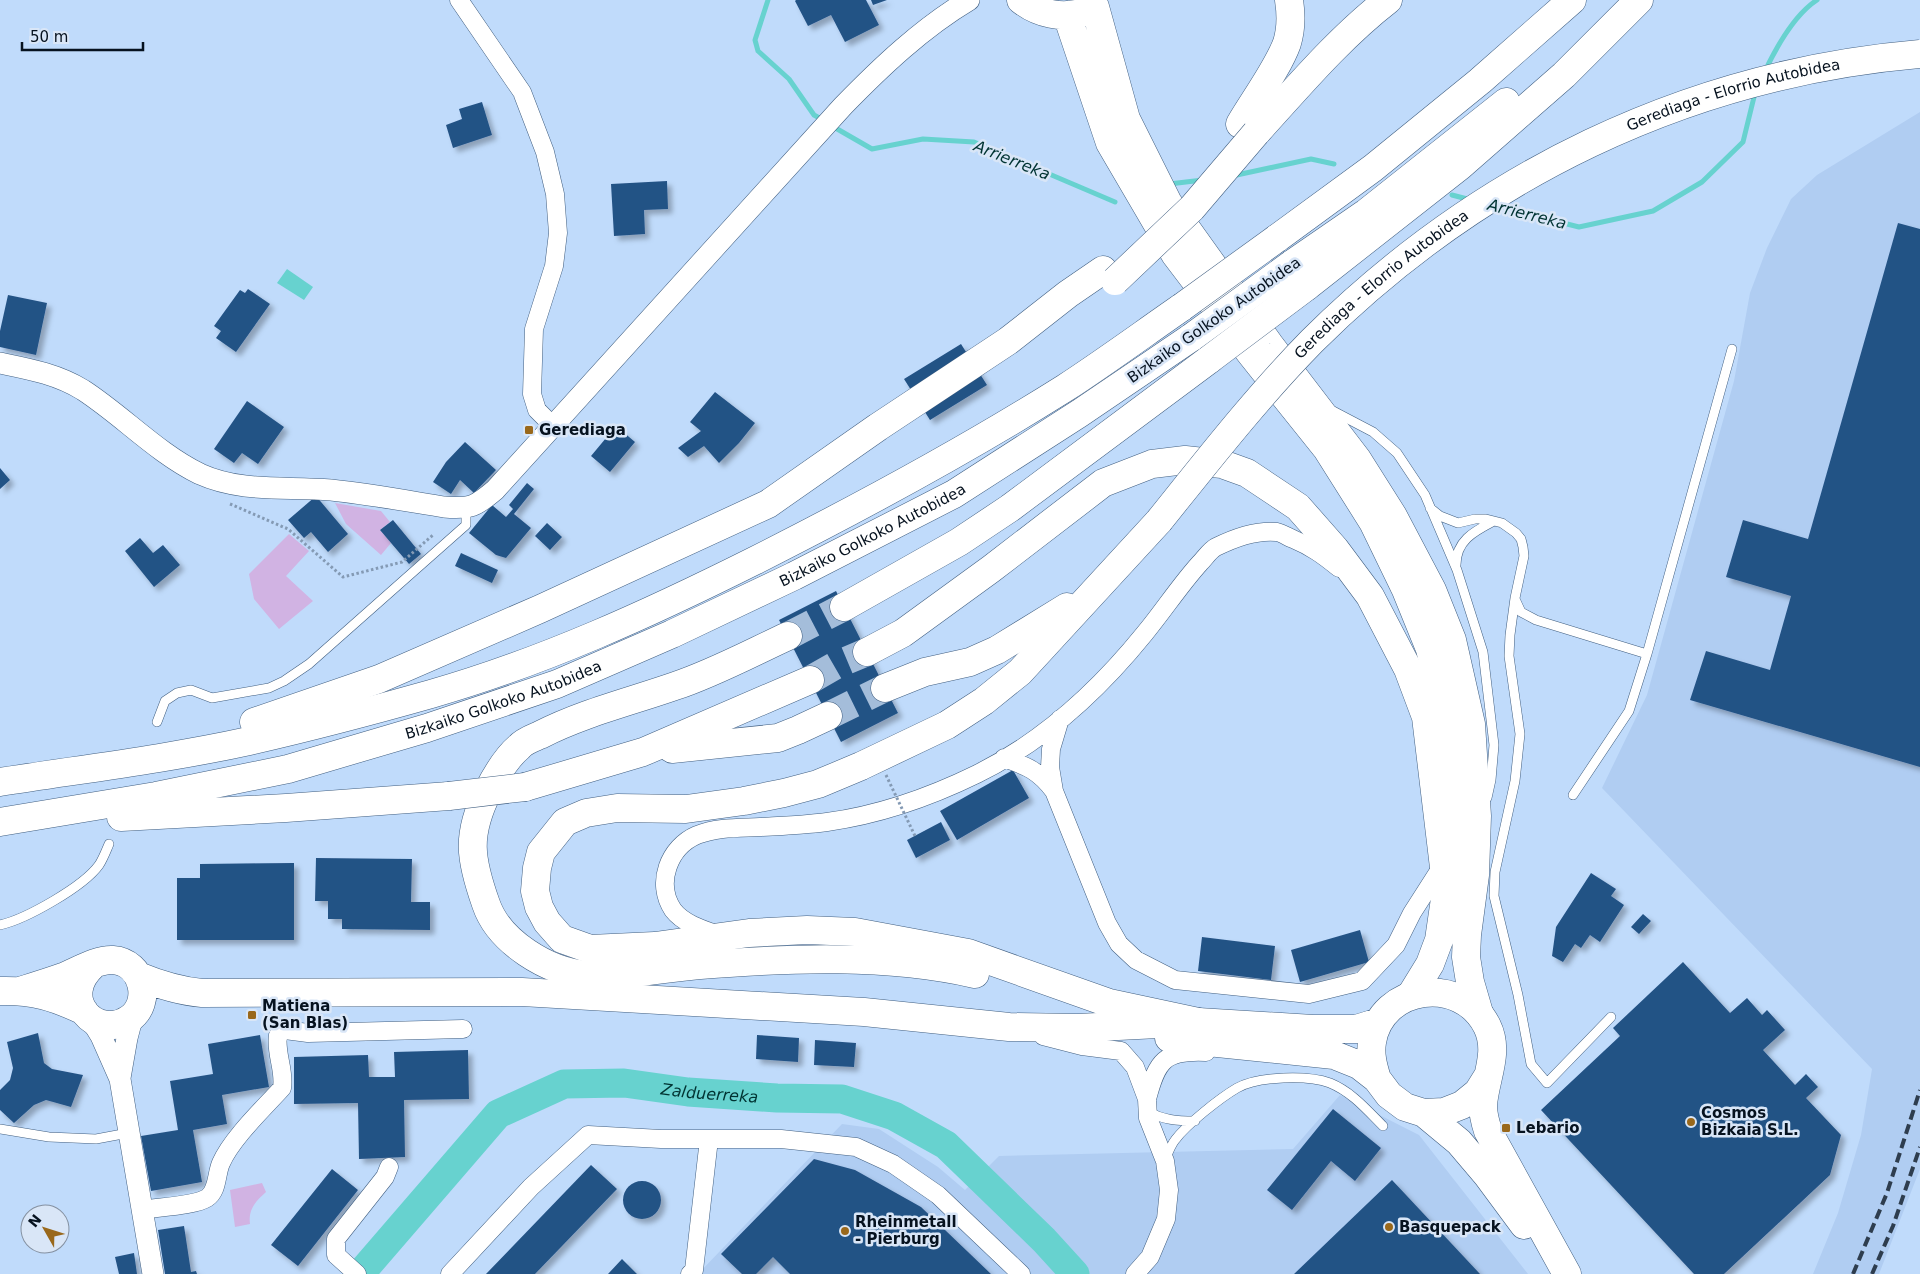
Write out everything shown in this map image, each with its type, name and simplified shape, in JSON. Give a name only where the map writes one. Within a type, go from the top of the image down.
[{"type":"main road","points":[[1021,0],[1029,7],[1048,14],[1067,16],[1082,13],[1100,3],[1126,119],[1168,203],[1357,459],[1393,516],[1432,590],[1452,640],[1471,724],[1477,816],[1474,876],[1466,957],[1470,982],[1479,1013],[1487,1027],[1492,1043],[1492,1059],[1483,1105],[1488,1131],[1548,1237],[1566,1274]]},
{"type":"main road","points":[[1248,128],[1269,76],[1287,42],[1291,12],[1289,0]]},
{"type":"main road","points":[[159,758],[220,733],[379,679],[540,610],[768,504],[878,427],[1008,341],[1068,294],[1109,276],[1248,128],[1388,0]]},
{"type":"main road","name":"Bizkaiko Golkoko Autobidea","points":[[0,782],[159,758],[249,741],[432,694],[593,636],[664,605],[805,535],[943,460],[1065,387],[1182,307],[1373,168],[1480,81],[1572,0]]},
{"type":"main road","name":"Bizkaiko Golkoko Autobidea","points":[[0,822],[156,796],[288,769],[427,728],[557,684],[672,634],[786,580],[954,494],[1080,413],[1192,337],[1366,213],[1504,103],[1621,0]]},
{"type":"main road","points":[[844,606],[960,542],[1010,508],[1306,287],[1467,159],[1564,76],[1639,0]]},
{"type":"main road","points":[[1067,16],[1110,143],[1175,254],[1327,450],[1373,522],[1406,590],[1430,650],[1450,728],[1455,830],[1445,874],[1439,940],[1430,964],[1411,995]]},
{"type":"main road","name":"Gerediaga - Elorrio Autobidea","points":[[1113,570],[1159,521],[1259,399],[1311,342],[1350,305],[1396,266],[1482,202],[1584,146],[1641,120],[1700,98],[1752,83],[1818,68],[1886,57],[1920,54]]},
{"type":"main road","points":[[867,652],[902,633],[991,569],[1103,483],[1152,464],[1184,460],[1222,464],[1247,473],[1298,507],[1336,549],[1370,596],[1408,669],[1426,717],[1445,874]]},
{"type":"main road","points":[[885,688],[925,672],[970,662],[997,650],[1078,600],[1113,570]]},
{"type":"main road","points":[[1108,1003],[968,953],[855,932],[807,930],[721,936],[654,946],[590,949],[562,939],[547,922],[539,907],[535,891],[537,868],[541,852],[565,822],[586,813],[617,808],[686,809],[744,801],[818,784],[861,766],[947,725],[984,701],[1020,672],[1113,570]]},
{"type":"main road","points":[[788,636],[676,686],[606,707],[557,726],[520,745],[497,772],[478,810],[471,840],[475,870],[489,912],[506,934],[524,951],[540,961],[585,975],[624,974],[697,965],[811,958],[894,962],[964,971],[1198,1022]]},
{"type":"main road","points":[[0,822],[286,808],[449,796],[524,786],[643,752],[810,680]]},
{"type":"main road","points":[[643,752],[778,738],[828,716]]},
{"type":"main road","points":[[115,960],[125,963],[134,970],[144,990],[142,1001],[133,1015],[119,1024],[107,1025],[46,995],[11,990],[44,984],[104,961],[115,960]]},
{"type":"main road","points":[[87,1015],[78,998],[77,991],[85,973],[93,965]]},
{"type":"main road","points":[[138,976],[180,992],[522,992],[864,1012],[1009,1026],[1078,1028],[1334,1055],[1359,1065],[1377,1079],[1389,1095],[1405,1107],[1424,1113],[1444,1112],[1462,1105],[1478,1092],[1488,1075]]},
{"type":"main road","points":[[1377,1079],[1372,1060],[1372,1040],[1380,1022],[1393,1006],[1411,995],[1429,991],[1448,994],[1465,1001],[1479,1013]]},
{"type":"main road","points":[[133,1015],[202,993]]},
{"type":"main road","points":[[1078,1028],[1198,1022],[1313,1029],[1356,1029],[1380,1022]]},
{"type":"main road","points":[[1424,1113],[1459,1142],[1566,1274]]},
{"type":"street","points":[[459,0],[522,92],[545,152],[555,194],[558,233],[554,266],[534,329],[532,394],[537,410],[553,426]]},
{"type":"street","points":[[0,363],[36,370],[83,390],[176,460],[224,483],[264,488],[331,490],[444,507],[466,507],[479,504],[495,490],[870,78],[920,35],[969,0]]},
{"type":"street","points":[[721,936],[698,928],[674,910],[666,892],[664,877],[668,863],[677,850],[696,836],[717,829],[828,822],[883,810],[934,793],[978,774],[1028,744],[1080,704],[1144,634],[1181,584],[1214,548],[1252,534],[1278,532],[1316,549],[1370,596]]},
{"type":"street","points":[[1060,719],[1051,749],[1050,767],[1054,791],[1107,922],[1119,944],[1136,960],[1175,980],[1309,994],[1362,981],[1396,945],[1412,914],[1445,874]]},
{"type":"street","points":[[1004,758],[1038,773],[1054,791]]},
{"type":"street","points":[[87,1015],[101,1036],[120,1079],[153,1274]]},
{"type":"street","points":[[120,1079],[126,1038],[133,1015]]},
{"type":"street","points":[[1009,1026],[1082,1046],[1121,1051],[1136,1067],[1147,1105],[1148,1118],[1165,1161],[1169,1190],[1166,1219],[1150,1257],[1135,1274]]},
{"type":"street","points":[[142,1210],[200,1202],[209,1197],[216,1186],[220,1164],[232,1146],[282,1088],[284,1080],[276,1045],[278,1035],[285,1030],[308,1033],[464,1029]]},
{"type":"street","points":[[1147,1105],[1153,1074],[1162,1062],[1175,1054],[1198,1052],[1236,1054],[1266,1048]]},
{"type":"street","points":[[450,1274],[531,1187],[588,1135],[661,1139],[781,1139],[856,1147],[892,1164],[938,1194],[1020,1274]]},
{"type":"street","points":[[690,1274],[694,1270],[709,1139]]},
{"type":"street","points":[[357,1274],[336,1255],[336,1239],[385,1177],[389,1167]]},
{"type":"lane","points":[[1573,795],[1629,711],[1647,654],[1732,349]]},
{"type":"lane","points":[[1309,396],[1341,416],[1373,432],[1397,453],[1425,495],[1456,570],[1483,652],[1494,745],[1491,780],[1476,847]]},
{"type":"lane","points":[[157,722],[165,701],[177,693],[191,690],[212,698],[268,688],[284,681],[309,664],[466,525],[466,507]]},
{"type":"lane","points":[[1430,508],[1440,516],[1458,523],[1475,519],[1494,521],[1510,527],[1521,539],[1524,556],[1515,598],[1509,656],[1520,734],[1515,781],[1495,872],[1494,896],[1518,996],[1531,1064],[1547,1082],[1611,1018]]},
{"type":"lane","points":[[1456,570],[1456,556],[1463,542],[1469,535],[1494,521]]},
{"type":"lane","points":[[1515,598],[1521,612],[1536,620],[1647,654]]},
{"type":"lane","points":[[0,925],[58,898],[86,879],[99,864],[109,844]]},
{"type":"lane","points":[[1165,1161],[1174,1142],[1195,1121],[1238,1088],[1260,1080],[1292,1078],[1312,1079],[1329,1083],[1347,1091],[1383,1126]]},
{"type":"lane","points":[[1147,1105],[1160,1118],[1174,1121],[1195,1121]]},
{"type":"lane","points":[[0,1129],[50,1137],[96,1139],[128,1133]]},
{"type":"path","points":[[226,502],[288,530],[343,577],[402,562],[439,530]]},
{"type":"path","points":[[886,774],[915,836]]},
{"type":"shaded area","points":[[1920,112],[1920,1169],[1879,1274],[1813,1274],[1838,1213],[1861,1135],[1872,1069],[1602,788],[1647,695],[1734,381],[1750,293],[1767,248],[1791,199],[1817,175]]},
{"type":"shaded area","points":[[287,269],[313,287],[304,300],[277,283]]},
{"type":"shaded area","points":[[335,503],[381,511],[390,522],[380,530],[391,543],[381,555],[346,524]]},
{"type":"shaded area","points":[[289,534],[309,551],[286,576],[313,601],[279,629],[254,599],[249,574]]},
{"type":"shaded area","points":[[1340,1095],[1419,1135],[1528,1274],[698,1274],[842,1124],[879,1129],[938,1167],[965,1190],[999,1156],[1293,1149]]},
{"type":"shaded area","points":[[262,1183],[266,1192],[256,1202],[250,1214],[250,1224],[235,1227],[230,1190]]},
{"type":"building","points":[[796,0],[866,0],[879,25],[845,42],[831,15],[808,26]]},
{"type":"building","points":[[871,0],[887,0],[873,5]]},
{"type":"building","points":[[482,102],[492,135],[453,148],[446,125],[462,119],[459,109]]},
{"type":"building","points":[[667,181],[668,209],[644,210],[645,234],[614,236],[611,184]]},
{"type":"building","points":[[1898,223],[1920,229],[1920,767],[1690,700],[1706,651],[1770,670],[1791,596],[1726,577],[1743,520],[1808,539]]},
{"type":"building","points":[[248,289],[270,304],[236,352],[216,338],[221,331],[214,326],[240,290],[245,293]]},
{"type":"building","points":[[8,295],[47,303],[36,355],[0,347],[0,331]]},
{"type":"building","points":[[961,344],[987,385],[930,420],[904,379]]},
{"type":"building","points":[[715,392],[755,423],[719,463],[704,446],[688,457],[678,448],[701,431],[690,422]]},
{"type":"building","points":[[247,401],[284,427],[258,464],[242,453],[234,463],[214,449]]},
{"type":"building","points":[[616,426],[635,442],[610,472],[591,456]]},
{"type":"building","points":[[465,442],[496,470],[474,493],[460,480],[451,494],[433,482],[446,462]]},
{"type":"building","points":[[0,468],[10,480],[0,489]]},
{"type":"building","points":[[527,483],[534,489],[514,514],[531,528],[506,558],[496,555],[469,533],[492,505],[506,517],[513,509],[509,505]]},
{"type":"building","points":[[316,496],[348,534],[328,552],[311,532],[304,538],[288,520]]},
{"type":"building","points":[[393,520],[421,554],[409,564],[380,530]]},
{"type":"building","points":[[547,523],[562,537],[550,550],[535,536]]},
{"type":"building","points":[[140,538],[153,553],[163,545],[180,565],[154,587],[125,551]]},
{"type":"building","points":[[461,553],[498,570],[492,583],[455,566]]},
{"type":"building","points":[[836,591],[898,713],[841,742],[779,620]]},
{"type":"building","points":[[1013,770],[1029,798],[957,840],[940,811]]},
{"type":"building","points":[[941,822],[950,840],[916,858],[907,840]]},
{"type":"building","points":[[316,858],[412,859],[411,902],[430,902],[430,930],[342,929],[342,919],[328,919],[328,901],[315,901]]},
{"type":"building","points":[[294,863],[294,940],[177,940],[177,878],[200,878],[200,864]]},
{"type":"building","points":[[1591,873],[1616,889],[1611,896],[1624,905],[1600,942],[1590,935],[1581,948],[1575,944],[1563,962],[1552,956],[1556,927]]},
{"type":"building","points":[[1643,914],[1651,921],[1639,934],[1631,927]]},
{"type":"building","points":[[1360,930],[1369,962],[1300,982],[1291,950]]},
{"type":"building","points":[[1202,937],[1275,946],[1271,980],[1198,971]]},
{"type":"building","name":"Cosmos Bizkaia S.L.","points":[[1683,962],[1730,1013],[1747,998],[1762,1015],[1767,1010],[1785,1030],[1763,1050],[1795,1085],[1806,1074],[1818,1087],[1806,1098],[1841,1135],[1830,1175],[1724,1274],[1694,1274],[1541,1110],[1620,1036],[1613,1028]]},
{"type":"building","points":[[38,1033],[44,1063],[52,1069],[83,1075],[71,1107],[46,1100],[34,1105],[14,1123],[0,1110],[0,1090],[10,1080],[13,1068],[7,1042]]},
{"type":"building","points":[[260,1035],[269,1087],[222,1095],[227,1124],[193,1130],[202,1182],[151,1191],[141,1136],[178,1130],[170,1081],[213,1074],[208,1044]]},
{"type":"building","points":[[757,1035],[799,1038],[798,1062],[756,1059]]},
{"type":"building","points":[[815,1040],[856,1043],[854,1067],[814,1065]]},
{"type":"building","points":[[468,1050],[469,1099],[404,1100],[405,1157],[359,1159],[358,1103],[294,1104],[294,1057],[368,1055],[369,1077],[395,1077],[394,1052]]},
{"type":"building","points":[[1333,1109],[1381,1148],[1355,1181],[1331,1161],[1292,1210],[1267,1190]]},
{"type":"building","name":"Rheinmetall - Pierburg","points":[[814,1159],[855,1170],[921,1207],[991,1274],[790,1274],[773,1257],[756,1274],[742,1274],[721,1254]]},
{"type":"building","points":[[591,1165],[617,1189],[535,1274],[486,1274]]},
{"type":"building","points":[[332,1169],[358,1190],[298,1266],[271,1245]]},
{"type":"building","name":"Basquepack","points":[[1392,1180],[1480,1274],[1294,1274]]},
{"type":"building","points":[[642,1181],[656,1186],[661,1200],[656,1214],[642,1219],[628,1214],[623,1200],[628,1186]]},
{"type":"building","points":[[184,1226],[191,1272],[196,1271],[197,1274],[165,1274],[158,1230]]},
{"type":"building","points":[[134,1253],[137,1274],[119,1274],[115,1257]]},
{"type":"building","points":[[622,1259],[637,1274],[608,1274]]},
{"type":"waterway","name":"Arrierreka","points":[[768,0],[755,40],[758,51],[789,79],[814,115],[823,120]]},
{"type":"waterway","name":"Arrierreka","points":[[1765,71],[1780,42],[1793,23],[1817,0]]},
{"type":"waterway","name":"Arrierreka","points":[[1496,206],[1579,227],[1653,211],[1702,182],[1743,142],[1755,93]]},
{"type":"waterway","name":"Arrierreka","points":[[832,126],[872,149],[923,139],[974,142],[1115,202]]},
{"type":"waterway","name":"Arrierreka","points":[[1232,176],[1311,159],[1334,164]]},
{"type":"waterway","name":"Arrierreka","points":[[1169,184],[1203,180]]},
{"type":"waterway","name":"Arrierreka","points":[[1452,195],[1471,200]]},
{"type":"waterway","name":"Zalduerreka","points":[[360,1274],[498,1114],[564,1084],[624,1083],[688,1092],[777,1098],[842,1099],[894,1116],[946,1145],[1044,1240],[1075,1274]]},
{"type":"tunnel","points":[[788,636],[844,607]]},
{"type":"tunnel","points":[[810,680],[836,665],[867,652]]},
{"type":"tunnel","points":[[828,716],[885,688]]},
{"type":"railway","points":[[1853,1274],[1887,1193],[1920,1090]]},
{"type":"railway","points":[[1872,1274],[1893,1226],[1920,1147]]},
{"type":"place","name":"Gerediaga","points":[[529,430]]},
{"type":"place","name":"Matiena (San Blas)","points":[[252,1015]]},
{"type":"place","name":"Cosmos Bizkaia S.L.","points":[[1691,1122]]},
{"type":"place","name":"Lebario","points":[[1506,1128]]},
{"type":"place","name":"Basquepack","points":[[1389,1227]]},
{"type":"place","name":"Rheinmetall - Pierburg","points":[[845,1231]]}]
